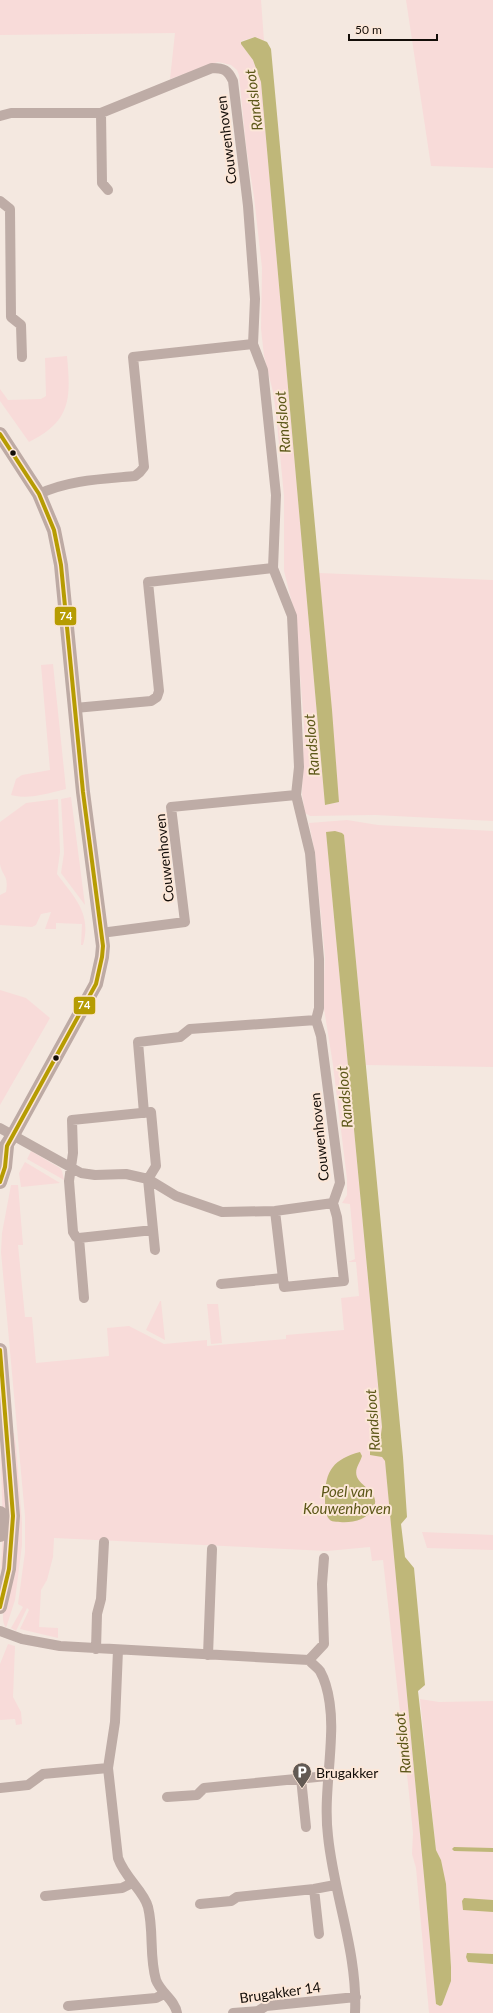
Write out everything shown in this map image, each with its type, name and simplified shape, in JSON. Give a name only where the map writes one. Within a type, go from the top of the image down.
[{"type":"street","name":"Couwenhoven","points":[[0,116],[11,113],[101,113],[212,68],[224,68],[229,73],[233,81],[248,206],[255,299],[253,344],[263,370],[276,495],[273,568],[292,616],[299,767],[296,795],[310,853],[319,959],[319,1008],[316,1020],[321,1036],[340,1184],[333,1204]]},
{"type":"street","points":[[101,113],[102,183],[108,190]]},
{"type":"street","points":[[0,201],[10,209],[11,317],[21,325],[22,357]]},
{"type":"street","points":[[39,494],[55,487],[79,482],[135,476],[144,467],[133,357],[253,344]]},
{"type":"street","points":[[0,434],[39,494],[54,530],[61,565],[75,708],[101,933],[102,957],[96,984],[7,1145],[0,1182]]},
{"type":"street","points":[[75,708],[151,701],[157,697],[159,691],[148,582],[273,568]]},
{"type":"street","name":"Couwenhoven","points":[[101,933],[185,922],[171,806],[296,795]]},
{"type":"street","points":[[144,1113],[138,1042],[180,1037],[190,1029],[316,1020]]},
{"type":"street","points":[[84,1298],[79,1238],[76,1237],[74,1232],[69,1181],[73,1153],[72,1120],[151,1112],[156,1166],[148,1179],[155,1250]]},
{"type":"street","points":[[0,1128],[7,1145],[71,1167],[81,1173],[95,1175],[126,1174],[148,1179],[176,1196],[222,1212],[275,1211],[333,1204],[337,1217],[344,1281],[284,1287],[275,1211]]},
{"type":"street","points":[[79,1238],[153,1230]]},
{"type":"street","points":[[221,1284],[283,1278]]},
{"type":"street","points":[[0,1350],[2,1404],[13,1516],[9,1569],[0,1607]]},
{"type":"street","points":[[0,1513],[0,1535]]},
{"type":"street","points":[[96,1649],[97,1614],[101,1599],[104,1542]]},
{"type":"street","points":[[208,1655],[212,1549]]},
{"type":"street","points":[[309,1660],[324,1644],[322,1584],[324,1558]]},
{"type":"street","points":[[0,1631],[37,1642],[96,1649],[309,1660],[320,1671],[329,1697],[332,1725],[327,1776],[328,1836],[335,1885],[354,1976],[356,1997],[355,2013]]},
{"type":"street","points":[[118,1650],[115,1722],[108,1768],[118,1858],[122,1870],[142,1894],[148,1906],[154,1969],[157,1981],[164,1994],[171,2000],[177,2013]]},
{"type":"street","points":[[0,1788],[28,1785],[43,1774],[108,1768]]},
{"type":"street","points":[[167,1797],[197,1795],[204,1788],[327,1776]]},
{"type":"street","points":[[301,1778],[306,1827]]},
{"type":"street","points":[[45,1896],[122,1888],[132,1883]]},
{"type":"street","points":[[200,1904],[232,1901],[237,1897],[314,1889],[335,1885]]},
{"type":"street","points":[[314,1889],[319,1934]]},
{"type":"street","points":[[68,2006],[156,1998],[164,1994]]},
{"type":"street","name":"Brugakker 14","points":[[233,2013],[258,2011],[266,2006],[356,1997]]},
{"type":"shaded area","points":[[0,0],[261,0],[264,41],[255,37],[241,41],[241,44],[253,60],[261,82],[325,805],[339,802],[319,573],[493,580],[493,821],[375,815],[310,816],[305,813],[302,794],[304,725],[295,615],[284,571],[284,496],[276,413],[273,392],[264,356],[261,329],[262,268],[254,197],[246,146],[239,75],[237,70],[231,65],[218,62],[170,79],[175,33],[0,35]]},
{"type":"shaded area","points":[[406,0],[493,0],[493,168],[431,166]]},
{"type":"shaded area","points":[[67,356],[69,385],[68,397],[61,417],[43,434],[29,442],[0,401],[0,389],[8,400],[41,399],[46,396],[45,358]]},
{"type":"shaded area","points":[[53,664],[66,789],[25,797],[11,795],[16,779],[22,775],[50,770],[41,665]]},
{"type":"shaded area","points":[[71,797],[85,905],[61,873],[64,853],[61,799]]},
{"type":"shaded area","points":[[58,799],[60,852],[57,874],[80,906],[85,924],[83,945],[81,945],[82,924],[56,923],[56,929],[45,929],[51,912],[41,914],[36,925],[32,927],[0,925],[0,895],[6,892],[7,882],[0,864],[0,822],[26,803]]},
{"type":"shaded area","points":[[347,820],[378,825],[493,831],[493,1067],[366,1065],[344,836],[326,832],[436,2004],[440,2006],[442,2005],[451,1981],[451,1967],[441,1860],[436,1850],[420,1699],[439,1702],[493,1701],[493,1954],[467,1953],[468,1962],[493,1964],[493,2013],[429,2013],[416,1868],[412,1854],[413,1833],[383,1560],[372,1561],[370,1547],[327,1551],[54,1538],[53,1557],[47,1580],[41,1590],[39,1627],[58,1628],[58,1638],[20,1629],[29,1610],[27,1608],[16,1631],[11,1628],[23,1607],[18,1604],[25,1552],[25,1516],[1,1252],[2,1233],[11,1185],[18,1185],[23,1245],[18,1245],[25,1317],[32,1317],[36,1363],[109,1356],[107,1328],[129,1326],[164,1344],[207,1340],[207,1346],[286,1339],[286,1335],[344,1330],[341,1298],[359,1296],[356,1262],[348,1262],[355,1259],[350,1204],[342,1203],[347,1195],[347,1179],[333,1065],[323,1002],[325,957],[315,854],[309,823]]},
{"type":"shaded area","points":[[0,990],[26,998],[50,1018],[0,1105]]},
{"type":"shaded area","points":[[31,1151],[60,1168],[64,1180],[27,1159]]},
{"type":"shaded area","points":[[25,1162],[60,1183],[21,1187],[19,1173]]},
{"type":"shaded area","points":[[161,1301],[165,1340],[146,1330]]},
{"type":"shaded area","points":[[207,1304],[218,1304],[222,1343],[211,1344]]},
{"type":"shaded area","points":[[11,1433],[14,1433],[16,1446],[22,1523],[22,1545],[15,1600],[6,1628],[3,1617],[7,1596]]},
{"type":"shaded area","points":[[0,1434],[8,1521],[0,1588],[3,1527]]},
{"type":"shaded area","points":[[422,1532],[493,1535],[493,1550],[427,1548]]},
{"type":"shaded area","points":[[8,1644],[15,1646],[13,1697],[21,1712],[22,1724],[16,1725],[15,1719],[0,1720],[0,1664]]},
{"type":"water","points":[[255,37],[267,42],[271,49],[332,710],[339,802],[325,805],[261,82],[253,60],[241,44],[241,42]]},
{"type":"water","points":[[335,831],[344,835],[403,1457],[407,1517],[401,1524],[405,1557],[414,1568],[425,1685],[418,1691],[436,1850],[441,1860],[446,1884],[451,1981],[442,2005],[440,2006],[436,2004],[385,1461],[382,1457],[370,1455],[370,1450],[380,1441],[382,1427],[326,832]]},
{"type":"water","name":"Poel van Kouwenhoven","points":[[360,1452],[362,1456],[356,1474],[359,1481],[374,1497],[374,1507],[368,1515],[359,1520],[345,1522],[331,1521],[327,1514],[325,1503],[325,1488],[329,1473],[338,1462]]},
{"type":"water","points":[[454,1847],[493,1848],[493,1852],[454,1851],[452,1849]]},
{"type":"water","points":[[464,1898],[493,1900],[493,1912],[463,1910],[462,1901]]},
{"type":"water","points":[[467,1953],[493,1954],[493,1964],[468,1962],[466,1957]]},
{"type":"transit line","name":"74","points":[[0,434],[39,494],[54,530],[61,565],[83,792],[103,946],[96,984],[7,1146],[5,1167],[0,1182]]},
{"type":"transit line","name":"74","points":[[0,1350],[13,1516],[9,1569],[0,1607]]},
{"type":"place","name":"Brugakker","points":[[302,1789]]},
{"type":"water label","name":"Randsloot","points":[[253,100]]},
{"type":"water label","name":"Randsloot","points":[[282,422]]},
{"type":"water label","name":"Randsloot","points":[[311,745]]},
{"type":"water label","name":"Randsloot","points":[[344,1097]]},
{"type":"water label","name":"Randsloot","points":[[372,1420]]},
{"type":"water label","name":"Randsloot","points":[[402,1743]]}]
